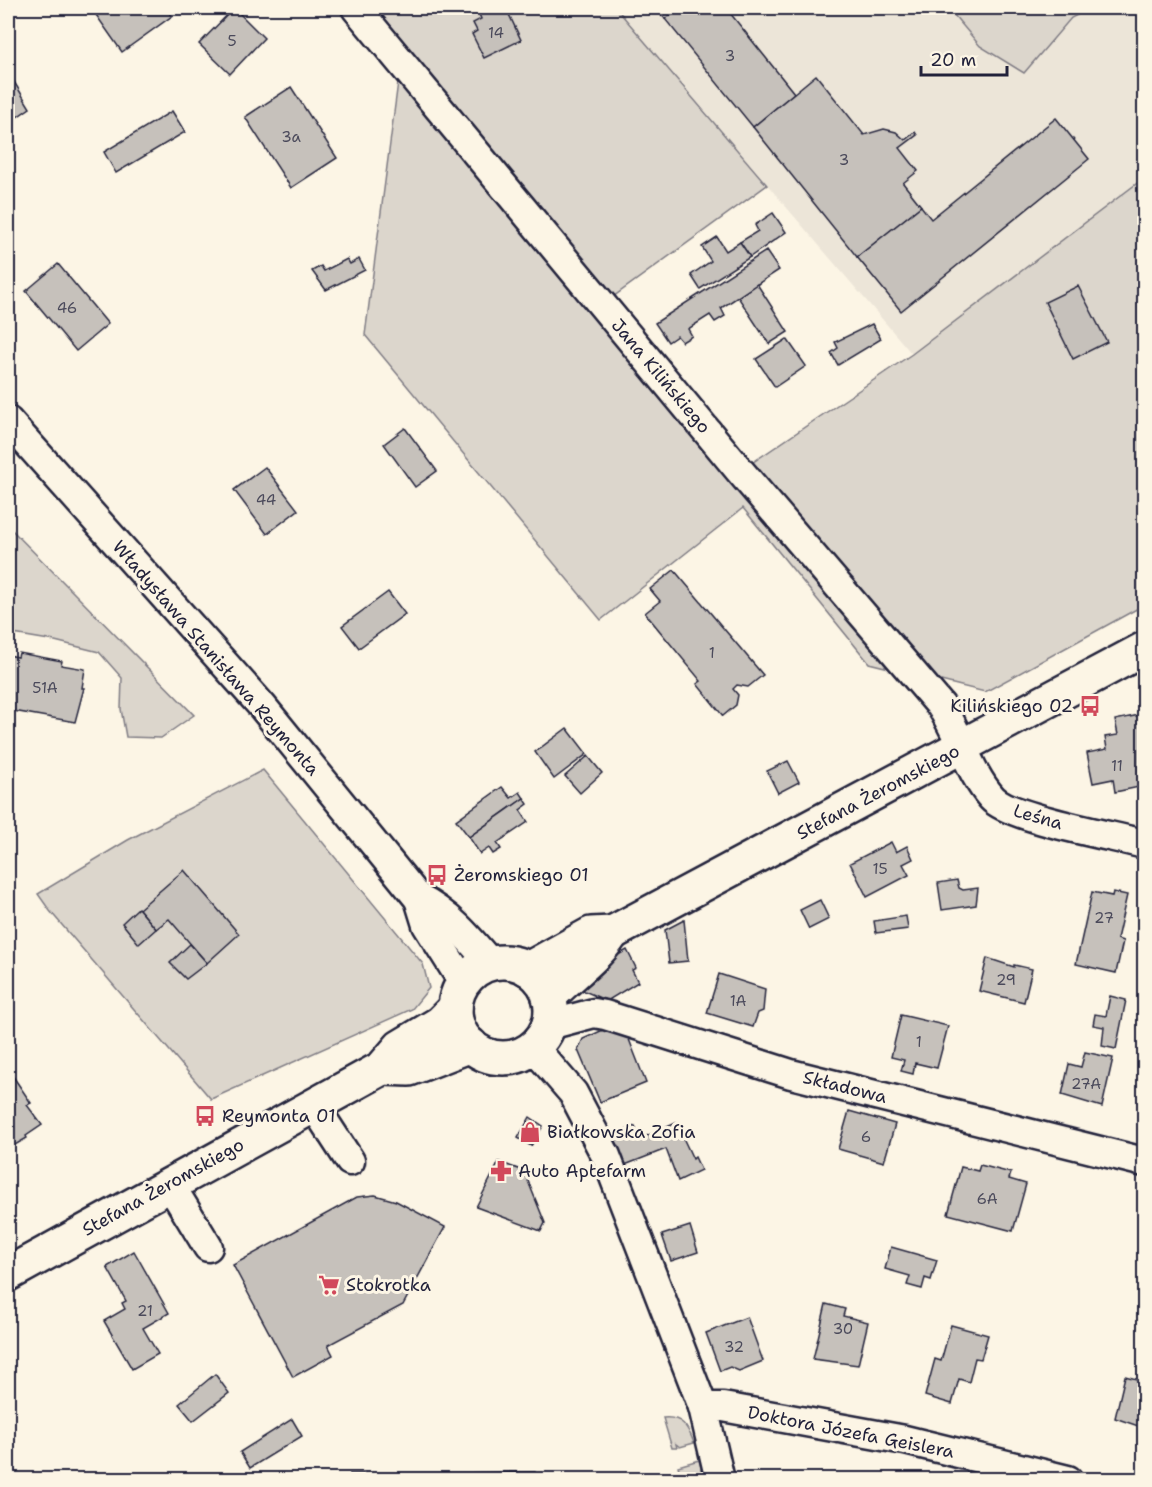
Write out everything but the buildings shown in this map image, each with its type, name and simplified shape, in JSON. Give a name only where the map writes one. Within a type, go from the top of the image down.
[{"type":"main road","name":"Stefana Żeromskiego","points":[[528,969],[591,934],[612,933],[1144,649]]},
{"type":"main road","name":"Stefana Żeromskiego","points":[[544,1023],[572,973],[601,949],[612,933]]},
{"type":"main road","points":[[511,962],[528,969],[536,974],[544,1023],[509,1057],[482,1053],[471,1045],[459,1028],[459,995],[473,972],[491,964],[511,962]]},
{"type":"main road","name":"Stefana Żeromskiego","points":[[8,1274],[169,1183],[382,1068],[400,1047],[440,1023],[459,995]]},
{"type":"main road","name":"Stefana Żeromskiego","points":[[382,1068],[409,1069],[471,1045]]},
{"type":"street","name":"Jana Kilińskiego","points":[[356,8],[711,436],[941,706],[963,746]]},
{"type":"street","name":"Władysława Stanisława Reymonta","points":[[8,420],[262,706],[419,899],[427,925],[459,995]]},
{"type":"street","name":"Leśna","points":[[963,746],[984,787],[994,800],[1004,807],[1144,844]]},
{"type":"street","name":"Władysława Stanisława Reymonta","points":[[419,899],[439,909],[491,964]]},
{"type":"street","name":"Składowa","points":[[544,1023],[594,1013],[605,1014],[791,1074],[1144,1162]]},
{"type":"street","points":[[544,1023],[573,1093],[606,1156],[703,1407],[720,1479]]},
{"type":"street","points":[[313,1104],[350,1161]]},
{"type":"street","points":[[169,1183],[208,1247]]},
{"type":"street","name":"Doktora Józefa Geislera","points":[[703,1407],[723,1407],[905,1440],[1068,1479]]},
{"type":"shaded area","points":[[338,8],[616,8],[767,185],[602,305],[740,471],[912,354],[1144,178],[1144,605],[985,692],[869,663],[743,508],[601,620],[365,335],[398,82]]},
{"type":"shaded area","points":[[616,8],[1144,8],[1144,178],[912,354]]},
{"type":"shaded area","points":[[948,8],[1091,8],[1071,18],[1024,73],[980,46]]},
{"type":"shaded area","points":[[8,526],[194,715],[161,738],[126,737],[121,709],[122,678],[99,652],[8,633]]},
{"type":"shaded area","points":[[263,770],[423,964],[429,988],[412,1009],[211,1099],[38,894],[128,840]]},
{"type":"shaded area","points":[[663,1418],[680,1421],[694,1443],[680,1447],[676,1444],[677,1448],[672,1448]]},
{"type":"shaded area","points":[[699,1460],[704,1479],[682,1479],[678,1466]]},
{"type":"place","name":"Kilińskiego 02","points":[[1090,706]]},
{"type":"place","name":"Żeromskiego 01","points":[[437,875]]},
{"type":"place","name":"Reymonta 01","points":[[205,1116]]},
{"type":"place","name":"Białkowska Zofia","points":[[530,1132]]},
{"type":"place","name":"Auto Aptefarm","points":[[501,1171]]},
{"type":"place","name":"Stokrotka","points":[[329,1285]]}]
